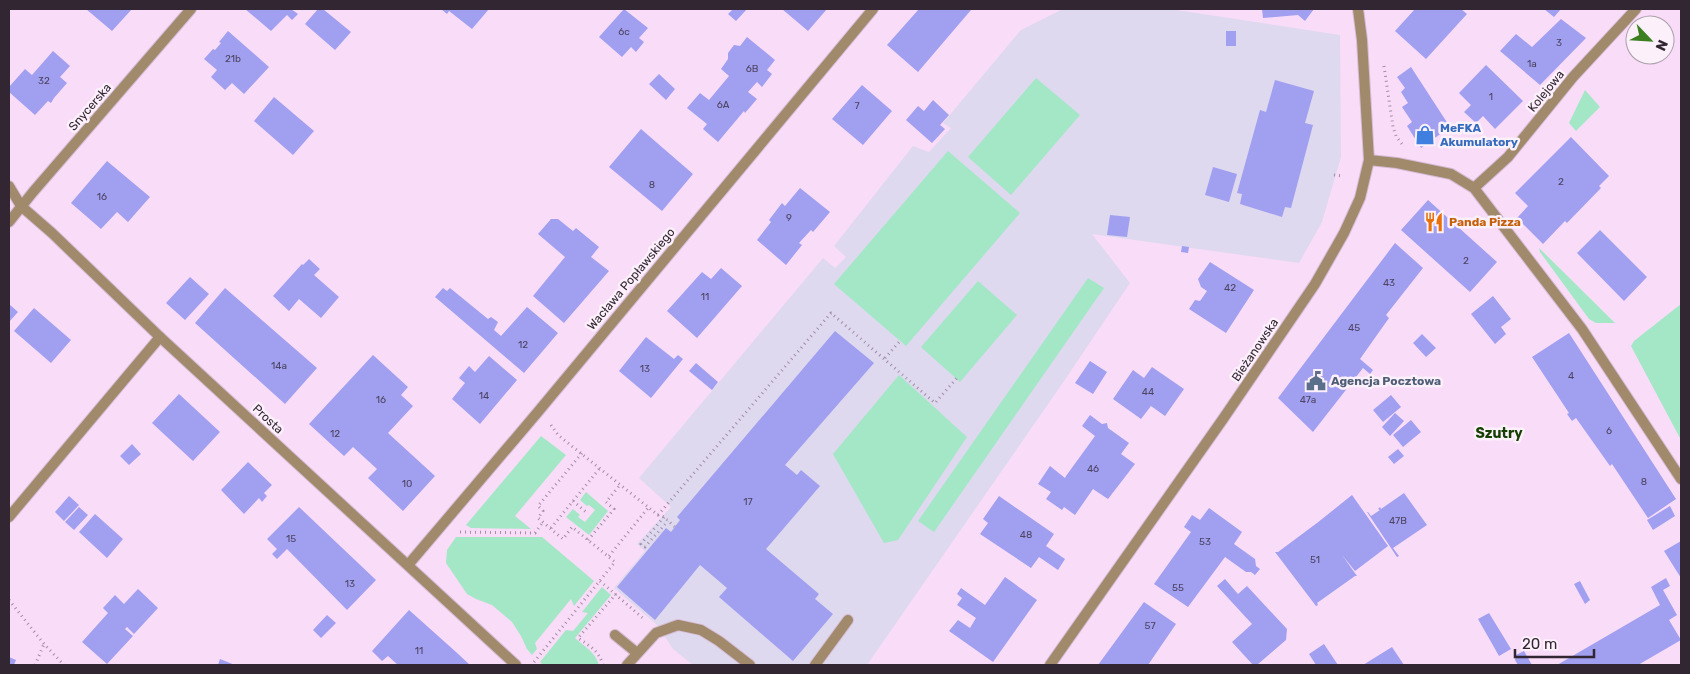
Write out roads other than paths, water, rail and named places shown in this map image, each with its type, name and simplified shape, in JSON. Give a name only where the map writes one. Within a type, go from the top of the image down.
[{"type":"street","name":"Snycerska","points":[[9,222],[191,9]]},
{"type":"street","name":"Wacława Popławskiego","points":[[408,565],[873,9]]},
{"type":"street","name":"Bieżanowska","points":[[1050,665],[1223,419],[1315,284],[1352,216],[1360,198],[1369,160],[1362,40],[1358,9]]},
{"type":"street","name":"Kolejowa","points":[[1474,188],[1508,157],[1573,77],[1636,9]]},
{"type":"street","points":[[1369,160],[1397,163],[1451,174],[1474,188],[1582,328],[1681,479]]},
{"type":"street","name":"Prosta","points":[[9,186],[21,206],[52,233],[160,337],[516,665]]},
{"type":"street","points":[[9,517],[160,337]]},
{"type":"street","points":[[815,665],[848,620]]},
{"type":"street","points":[[627,665],[656,633],[678,625],[701,630],[719,641],[750,665]]},
{"type":"street","points":[[615,634],[637,653]]},
{"type":"place","name":"MeFKA Akumulatory","points":[[1425,135]]},
{"type":"place","name":"Panda Pizza","points":[[1434,222]]},
{"type":"place","name":"Agencja Pocztowa","points":[[1316,381]]},
{"type":"district","name":"Szutry","points":[[1499,433]]}]
